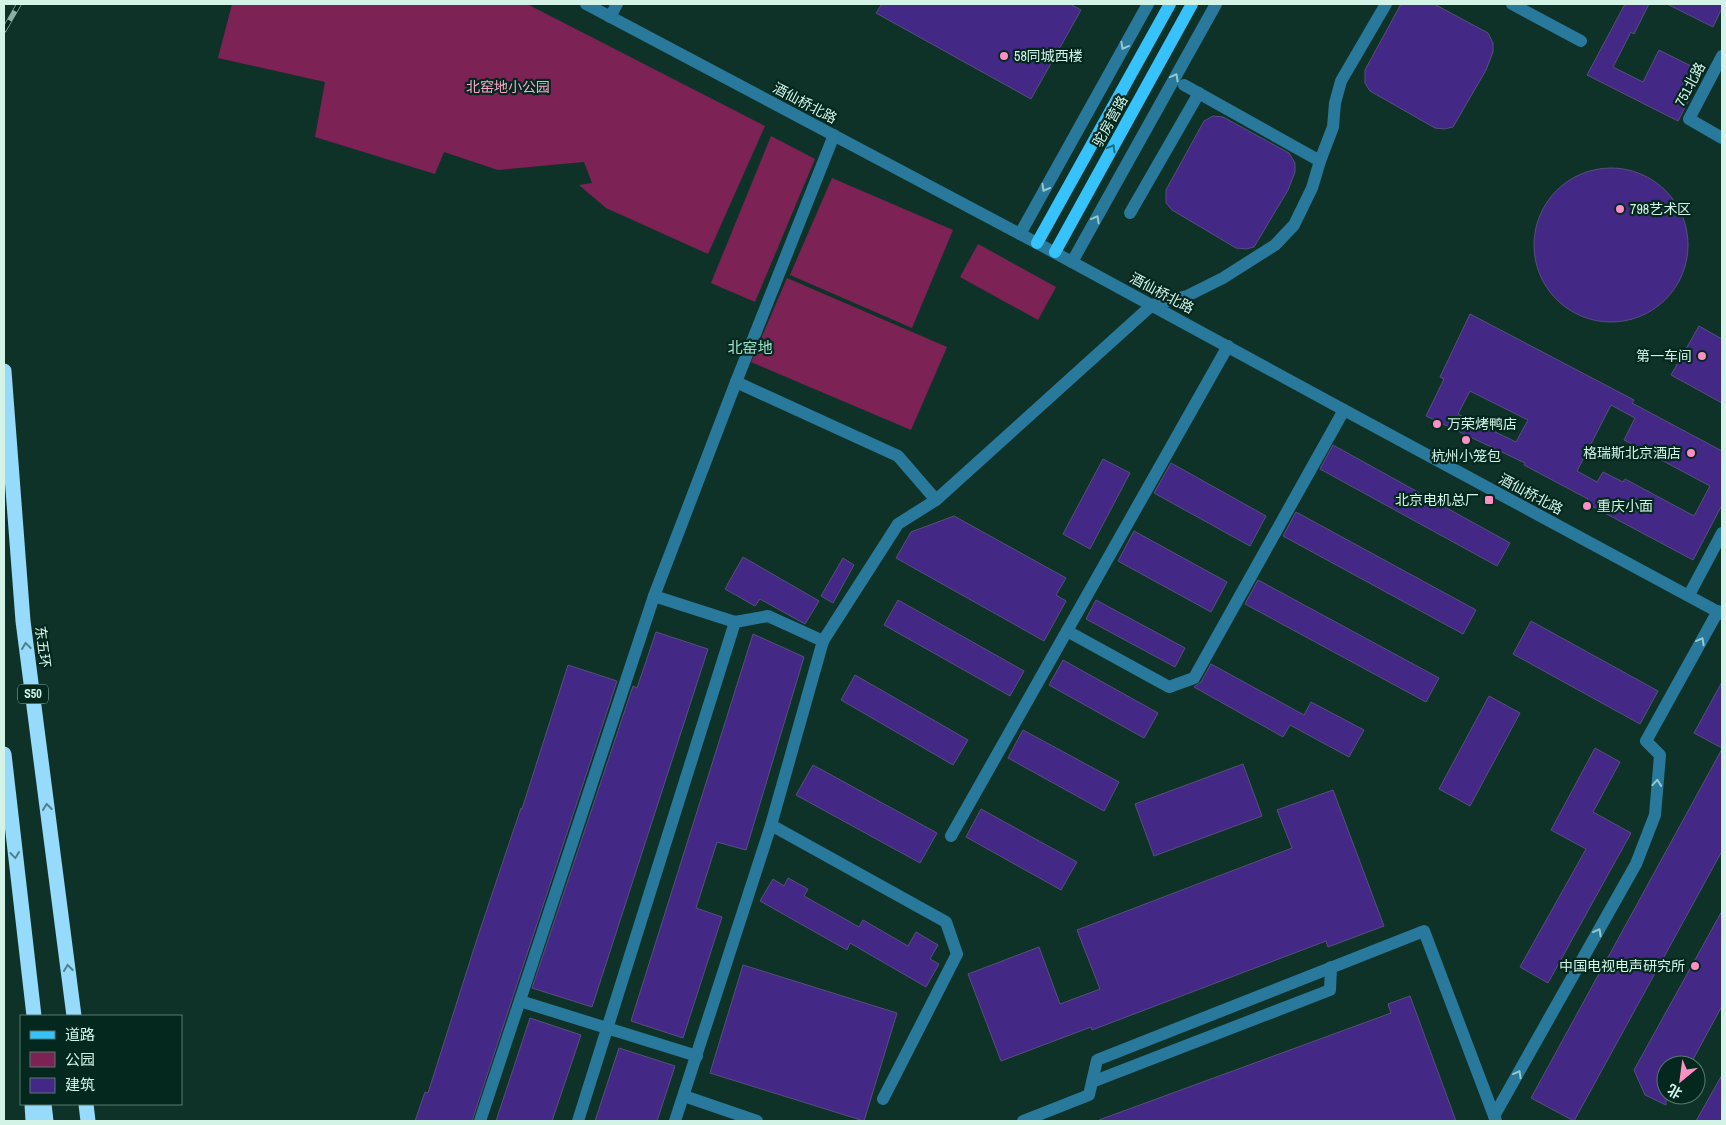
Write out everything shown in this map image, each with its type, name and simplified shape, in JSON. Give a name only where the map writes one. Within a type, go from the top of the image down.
[{"type":"highway","name":"东五环","points":[[4,370],[23,621],[74,1015]]},
{"type":"highway","points":[[4,754],[34,1014]]},
{"type":"highway","points":[[32,1105],[33,1121]]},
{"type":"highway","points":[[44,1105],[46,1121]]},
{"type":"highway","points":[[86,1105],[88,1121]]},
{"type":"main road","name":"驼房营路","points":[[1037,242],[1170,4]]},
{"type":"main road","name":"驼房营路","points":[[1055,252],[1192,4]]},
{"type":"street","name":"酒仙桥北路","points":[[586,4],[1037,242],[1720,612]]},
{"type":"street","points":[[610,16],[617,4]]},
{"type":"street","points":[[1020,234],[1148,4]]},
{"type":"street","points":[[1072,262],[1216,4]]},
{"type":"street","points":[[675,1121],[771,825],[823,640],[898,524],[936,500],[1152,305],[1186,296],[1223,278],[1275,246],[1294,225],[1312,188],[1320,160],[1333,128],[1335,103],[1341,81],[1386,4]]},
{"type":"street","points":[[1512,4],[1581,42]]},
{"type":"street","name":"751北路","points":[[1722,56],[1689,120],[1722,138]]},
{"type":"street","points":[[1184,85],[1320,160]]},
{"type":"street","points":[[1130,214],[1199,93]]},
{"type":"street","points":[[480,1121],[654,596],[834,135]]},
{"type":"street","points":[[951,836],[1228,346]]},
{"type":"street","points":[[736,382],[898,456],[936,500]]},
{"type":"street","points":[[1067,631],[1169,687],[1194,678],[1344,410]]},
{"type":"street","points":[[1689,596],[1722,533]]},
{"type":"street","points":[[654,596],[735,622],[768,616],[823,640]]},
{"type":"street","points":[[1495,1119],[1636,864],[1655,815],[1660,755],[1646,741],[1720,612]]},
{"type":"street","points":[[578,1121],[735,622]]},
{"type":"street","points":[[771,825],[946,922],[957,954],[883,1099]]},
{"type":"street","points":[[1023,1121],[1089,1095],[1096,1060],[1424,931],[1495,1119]]},
{"type":"street","points":[[1092,1082],[1330,990],[1331,968]]},
{"type":"street","points":[[520,1002],[608,1027],[697,1056]]},
{"type":"street","points":[[684,1096],[758,1121]]},
{"type":"green space","name":"北窑地小公园","points":[[232,4],[527,4],[765,126],[708,254],[606,208],[579,185],[592,183],[584,162],[498,170],[444,152],[435,174],[315,137],[325,82],[218,58]]},
{"type":"green space","points":[[771,136],[815,159],[755,302],[711,283]]},
{"type":"green space","points":[[832,178],[953,230],[912,328],[790,275]]},
{"type":"green space","points":[[978,244],[1056,287],[1038,320],[960,277]]},
{"type":"green space","points":[[787,278],[947,347],[911,430],[751,362]]},
{"type":"building","name":"58同城西楼","points":[[882,4],[1070,4],[1081,10],[1031,99],[876,13]]},
{"type":"building","points":[[1401,4],[1434,4],[1488,33],[1493,43],[1493,52],[1486,70],[1453,127],[1435,128],[1370,91],[1365,83],[1365,70]]},
{"type":"building","points":[[1625,4],[1649,4],[1634,34],[1631,32],[1613,67],[1643,82],[1659,50],[1703,72],[1678,121],[1587,75]]},
{"type":"building","points":[[1667,4],[1722,4],[1722,8],[1713,27]]},
{"type":"building","points":[[1213,116],[1223,117],[1289,153],[1295,163],[1295,172],[1288,190],[1254,247],[1246,249],[1236,248],[1172,210],[1166,203],[1166,190],[1204,121]]},
{"type":"building","points":[[1611,168],[1640,174],[1654,181],[1665,191],[1675,202],[1682,216],[1688,245],[1682,274],[1675,288],[1665,299],[1654,309],[1640,316],[1611,322],[1582,316],[1568,309],[1557,299],[1547,288],[1540,274],[1534,245],[1540,216],[1547,202],[1557,191],[1568,181],[1582,174]]},
{"type":"building","points":[[1470,314],[1634,400],[1632,403],[1722,451],[1722,505],[1693,560],[1586,503],[1588,499],[1524,465],[1525,463],[1426,416],[1444,379],[1440,377]],"holes":[[[1470,391],[1528,420],[1516,442],[1458,414]],[[1611,405],[1635,418],[1624,440],[1710,486],[1694,516],[1625,479],[1623,482],[1603,472],[1597,482],[1577,471]]]},
{"type":"building","name":"第一车间","points":[[1699,326],[1722,339],[1722,403],[1671,375]]},
{"type":"building","points":[[1333,445],[1510,543],[1497,566],[1320,469]]},
{"type":"building","points":[[1103,459],[1130,473],[1090,549],[1063,534]]},
{"type":"building","points":[[1171,463],[1266,516],[1250,546],[1154,493]]},
{"type":"building","points":[[1296,512],[1476,610],[1463,634],[1283,536]]},
{"type":"building","points":[[954,516],[1066,578],[1056,595],[1066,601],[1044,641],[896,558],[911,532]]},
{"type":"building","points":[[1134,531],[1227,582],[1211,612],[1118,561]]},
{"type":"building","points":[[743,557],[819,601],[805,624],[760,599],[755,606],[725,589]]},
{"type":"building","points":[[843,558],[854,565],[833,603],[821,596]]},
{"type":"building","points":[[1258,580],[1439,678],[1426,702],[1245,604]]},
{"type":"building","points":[[898,600],[1024,671],[1010,696],[884,625]]},
{"type":"building","points":[[1096,600],[1185,648],[1175,667],[1086,619]]},
{"type":"building","points":[[1531,621],[1658,691],[1640,724],[1513,654]]},
{"type":"building","points":[[656,632],[708,649],[592,1007],[532,988],[633,686],[637,688]]},
{"type":"building","points":[[753,634],[804,657],[746,850],[717,842],[696,908],[722,917],[683,1038],[631,1021]]},
{"type":"building","points":[[1063,660],[1158,713],[1144,738],[1049,685]]},
{"type":"building","points":[[1211,664],[1304,715],[1311,702],[1364,730],[1349,757],[1290,725],[1283,737],[1194,687],[1201,682]]},
{"type":"building","points":[[568,665],[617,681],[472,1121],[415,1121],[425,1092],[428,1093]]},
{"type":"building","points":[[855,675],[968,740],[953,765],[841,700]]},
{"type":"building","points":[[1722,682],[1722,748],[1694,733]]},
{"type":"building","points":[[1489,696],[1520,713],[1470,806],[1439,789]]},
{"type":"building","points":[[1023,730],[1119,782],[1104,811],[1008,758]]},
{"type":"building","points":[[1595,748],[1620,762],[1593,812],[1631,833],[1548,983],[1520,967],[1586,849],[1551,830]]},
{"type":"building","points":[[1722,749],[1722,851],[1574,1121],[1531,1098]]},
{"type":"building","points":[[1243,764],[1262,816],[1154,856],[1135,804]]},
{"type":"building","points":[[813,765],[937,833],[920,863],[796,795]]},
{"type":"building","points":[[1333,790],[1384,926],[1328,947],[1326,941],[1092,1030],[1091,1027],[1001,1061],[968,974],[1039,947],[1060,1004],[1100,989],[1077,930],[1292,848],[1277,810]]},
{"type":"building","points":[[981,809],[1077,862],[1061,890],[966,837]]},
{"type":"building","points":[[788,878],[808,889],[804,896],[859,927],[863,920],[908,946],[916,932],[938,945],[930,959],[939,964],[926,987],[850,943],[847,950],[760,901],[773,879],[784,886]]},
{"type":"building","points":[[1722,911],[1722,1006],[1695,1055],[1656,1055],[1656,1100],[1645,1095],[1634,1070]]},
{"type":"building","points":[[743,965],[897,1013],[864,1121],[710,1073]]},
{"type":"building","points":[[1410,996],[1456,1121],[1099,1120],[1391,1013],[1388,1004]]},
{"type":"building","points":[[530,1018],[581,1035],[552,1121],[496,1121]]},
{"type":"building","points":[[619,1048],[675,1066],[657,1121],[595,1121]]},
{"type":"building","points":[[1722,1075],[1722,1121],[1696,1121]]},
{"type":"railway","points":[[4,30],[19,4]]},
{"type":"place","name":"58同城西楼","points":[[1004,56]]},
{"type":"place","name":"798艺术区","points":[[1620,209]]},
{"type":"place","name":"第一车间","points":[[1702,356]]},
{"type":"place","name":"万荣烤鸭店","points":[[1437,424]]},
{"type":"place","name":"杭州小笼包","points":[[1466,440]]},
{"type":"place","name":"格瑞斯北京酒店","points":[[1691,453]]},
{"type":"place","name":"北京电机总厂","points":[[1489,500]]},
{"type":"place","name":"重庆小面","points":[[1587,506]]},
{"type":"place","name":"中国电视电声研究所","points":[[1695,966]]},
{"type":"district","name":"北窑地","points":[[750,347]]}]
